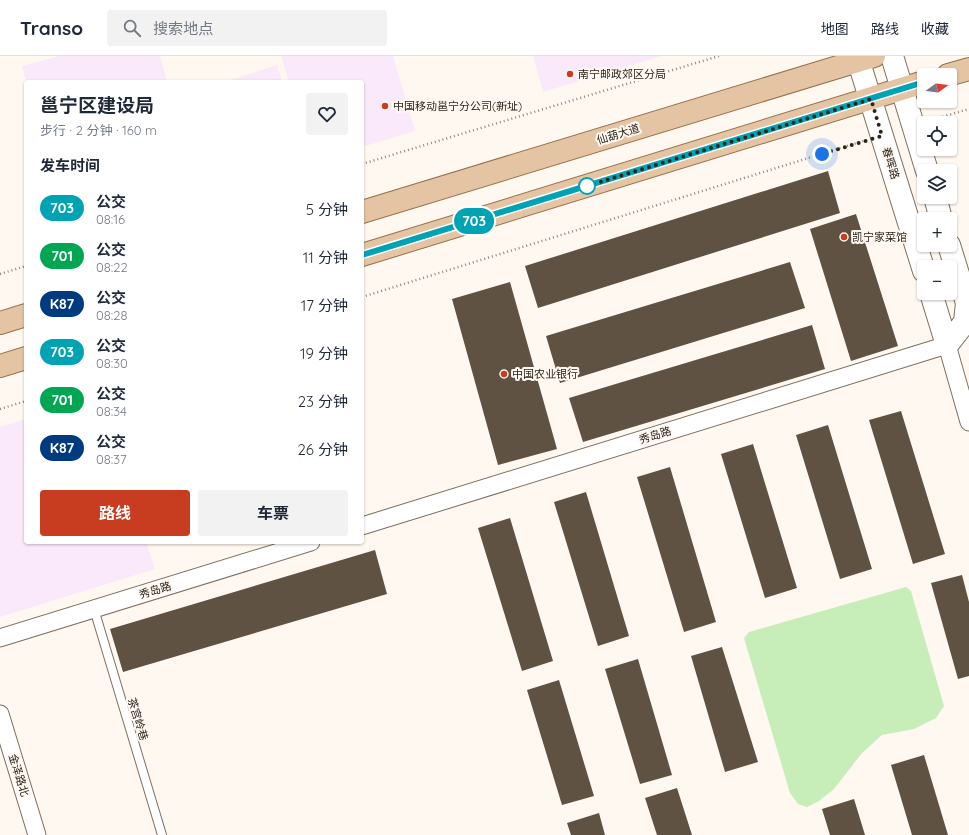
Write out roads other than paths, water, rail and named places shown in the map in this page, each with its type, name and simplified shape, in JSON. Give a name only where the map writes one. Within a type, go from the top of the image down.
[{"type":"main road","name":"仙葫大道","points":[[364,211],[863,58]]},
{"type":"main road","points":[[957,72],[969,69]]},
{"type":"main road","points":[[364,254],[917,84]]},
{"type":"main road","points":[[0,323],[24,316]]},
{"type":"main road","points":[[0,366],[24,359]]},
{"type":"street","points":[[892,56],[925,164]]},
{"type":"street","name":"春晖路","points":[[863,58],[871,99],[921,260]]},
{"type":"street","points":[[947,345],[965,322],[967,303],[951,252]]},
{"type":"street","points":[[933,300],[969,422]]},
{"type":"street","name":"秀岛路","points":[[364,525],[947,345]]},
{"type":"street","name":"秀岛路","points":[[0,638],[305,544]]},
{"type":"street","name":"金泽路北","points":[[0,714],[37,835]]},
{"type":"lane","name":"茶宫岭巷","points":[[94,609],[162,835]]},
{"type":"place","name":"南宁邮政郊区分局","points":[[570,74]]},
{"type":"place","name":"中国移动邕宁分公司(新址)","points":[[385,106]]},
{"type":"place","name":"凯宁家菜馆","points":[[844,237]]},
{"type":"place","name":"中国农业银行","points":[[504,374]]}]
